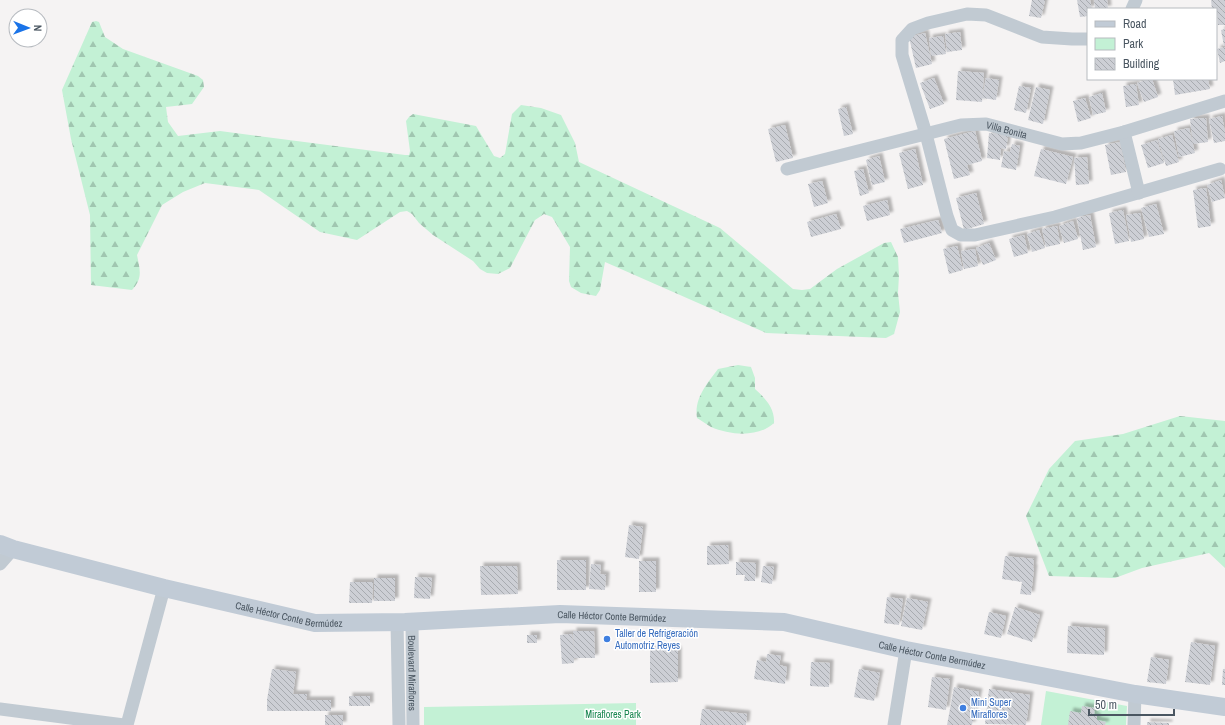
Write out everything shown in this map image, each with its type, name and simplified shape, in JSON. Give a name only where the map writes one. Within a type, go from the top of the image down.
[{"type":"street","points":[[1087,39],[1072,40],[1042,37],[986,15],[967,14],[928,23],[912,29],[902,40],[902,55],[926,134],[946,216],[952,230],[962,235],[975,235],[1056,217],[1220,169]]},
{"type":"street","name":"Villa Bonita","points":[[787,168],[961,125],[986,124],[1062,144],[1081,143],[1124,132],[1225,101]]},
{"type":"street","points":[[1124,132],[1139,193]]},
{"type":"street","points":[[0,564],[6,546]]},
{"type":"street","name":"Calle Héctor Conte Bermúdez","points":[[6,546],[164,588],[315,623],[405,622],[560,614],[784,622],[906,650],[1135,694],[1225,708]]},
{"type":"street","points":[[127,725],[164,588]]},
{"type":"street","points":[[399,725],[405,622]]},
{"type":"street","name":"Boulevard Miraflores","points":[[405,622],[413,725]]},
{"type":"street","points":[[894,725],[906,650]]},
{"type":"street","points":[[1134,725],[1135,694]]},
{"type":"street","points":[[0,709],[124,725]]},
{"type":"green space","points":[[92,22],[99,22],[105,37],[123,49],[198,76],[203,80],[204,87],[192,104],[166,107],[168,122],[178,136],[220,131],[409,155],[410,151],[406,121],[413,114],[476,126],[494,156],[500,158],[505,154],[512,114],[521,105],[541,108],[561,115],[575,143],[579,162],[720,228],[793,289],[810,289],[837,269],[884,243],[891,242],[898,257],[899,275],[898,293],[900,312],[894,334],[886,338],[766,333],[605,262],[600,290],[596,296],[581,293],[571,287],[569,281],[570,247],[552,217],[544,214],[535,220],[510,268],[498,274],[487,273],[480,269],[473,261],[433,235],[407,211],[400,212],[357,240],[320,232],[259,190],[205,183],[183,192],[162,205],[137,255],[140,274],[138,282],[132,290],[91,285],[90,215],[71,139],[62,90]]},
{"type":"green space","points":[[738,365],[751,367],[755,378],[755,389],[766,400],[773,413],[774,423],[760,431],[744,434],[727,432],[711,427],[697,418],[697,404],[699,398],[718,369]]},
{"type":"green space","points":[[1180,416],[1225,421],[1225,568],[1209,553],[1142,568],[1115,578],[1049,576],[1026,516],[1049,469],[1075,441],[1123,434]]},
{"type":"green space","points":[[1046,691],[1127,706],[1126,725],[1041,725]]},
{"type":"green space","name":"Miraflores Park","points":[[636,703],[636,725],[424,725],[424,707]]},
{"type":"building","points":[[1032,0],[1045,0],[1041,18],[1029,16]]},
{"type":"building","points":[[1077,0],[1090,0],[1092,8],[1087,8],[1087,16],[1080,17]]},
{"type":"building","points":[[1094,0],[1107,0],[1108,8],[1095,8]]},
{"type":"building","points":[[1211,0],[1225,0],[1225,10],[1221,11],[1225,11],[1225,25],[1218,25],[1217,8],[1212,8]]},
{"type":"building","points":[[1225,29],[1225,46],[1224,46],[1221,30]]},
{"type":"building","points":[[960,32],[962,50],[947,52],[945,34]]},
{"type":"building","points":[[925,33],[932,64],[916,68],[909,37]]},
{"type":"building","points":[[943,36],[946,54],[931,56],[929,38]]},
{"type":"building","points":[[1225,47],[1225,61],[1220,63],[1217,49]]},
{"type":"building","points":[[958,71],[984,73],[982,102],[956,100]]},
{"type":"building","points":[[934,78],[944,104],[930,109],[920,83]]},
{"type":"building","points":[[986,78],[999,80],[996,100],[982,98]]},
{"type":"building","points":[[1146,80],[1152,80],[1158,97],[1144,102],[1137,83]]},
{"type":"building","points":[[1173,80],[1208,80],[1210,89],[1175,95]]},
{"type":"building","points":[[1136,84],[1139,105],[1126,107],[1123,86]]},
{"type":"building","points":[[1019,86],[1031,88],[1026,113],[1014,110]]},
{"type":"building","points":[[1036,87],[1050,90],[1043,124],[1028,120]]},
{"type":"building","points":[[1102,93],[1106,112],[1093,115],[1089,97]]},
{"type":"building","points":[[1085,98],[1091,118],[1078,122],[1073,101]]},
{"type":"building","points":[[846,107],[853,134],[844,136],[838,109]]},
{"type":"building","points":[[1222,116],[1225,141],[1214,143],[1209,119]]},
{"type":"building","points":[[1206,118],[1208,142],[1193,144],[1190,119]]},
{"type":"building","points":[[785,125],[793,158],[776,162],[768,129]]},
{"type":"building","points":[[1189,128],[1195,153],[1179,157],[1174,131]]},
{"type":"building","points":[[975,131],[982,161],[967,165],[970,175],[954,179],[944,139]]},
{"type":"building","points":[[989,133],[1008,135],[1006,149],[1001,148],[1000,160],[987,158]]},
{"type":"building","points":[[1172,135],[1179,162],[1166,166],[1158,139]]},
{"type":"building","points":[[1157,140],[1164,163],[1148,168],[1141,145]]},
{"type":"building","points":[[1120,142],[1126,172],[1111,175],[1105,145]]},
{"type":"building","points":[[1012,144],[1020,146],[1016,170],[1001,167],[1004,151],[1010,152]]},
{"type":"building","points":[[915,149],[923,185],[908,189],[899,153]]},
{"type":"building","points":[[1041,149],[1073,157],[1066,184],[1034,176]]},
{"type":"building","points":[[879,156],[885,182],[872,185],[866,160]]},
{"type":"building","points":[[1087,157],[1089,184],[1076,185],[1074,158]]},
{"type":"building","points":[[863,169],[869,193],[860,196],[854,171]]},
{"type":"building","points":[[1221,180],[1225,198],[1212,202],[1207,185]]},
{"type":"building","points":[[822,181],[828,203],[814,207],[808,184]]},
{"type":"building","points":[[1206,188],[1211,226],[1198,228],[1193,190]]},
{"type":"building","points":[[976,193],[984,224],[964,230],[956,198]]},
{"type":"building","points":[[887,200],[890,215],[867,221],[863,206]]},
{"type":"building","points":[[1156,204],[1164,234],[1149,237],[1141,208]]},
{"type":"building","points":[[1123,210],[1129,241],[1115,244],[1109,213]]},
{"type":"building","points":[[1140,213],[1144,239],[1131,242],[1126,215]]},
{"type":"building","points":[[836,214],[841,229],[811,237],[807,222]]},
{"type":"building","points":[[1090,215],[1096,247],[1083,250],[1077,218]]},
{"type":"building","points":[[938,220],[942,233],[904,243],[900,229]]},
{"type":"building","points":[[1073,221],[1078,239],[1064,243],[1059,226]]},
{"type":"building","points":[[1057,226],[1060,244],[1046,247],[1042,229]]},
{"type":"building","points":[[1039,230],[1045,248],[1032,252],[1027,234]]},
{"type":"building","points":[[1024,235],[1028,253],[1014,257],[1009,239]]},
{"type":"building","points":[[989,243],[996,260],[983,265],[976,248]]},
{"type":"building","points":[[957,246],[963,270],[949,274],[943,249]]},
{"type":"building","points":[[975,249],[978,266],[964,269],[961,251]]},
{"type":"building","points":[[629,525],[643,527],[639,559],[625,557]]},
{"type":"building","points":[[728,545],[729,564],[707,565],[707,546]]},
{"type":"building","points":[[1005,556],[1034,559],[1031,595],[1020,594],[1022,582],[1002,579]]},
{"type":"building","points":[[557,560],[586,560],[586,590],[557,590]]},
{"type":"building","points":[[639,561],[656,561],[656,592],[639,592]]},
{"type":"building","points":[[736,562],[756,563],[755,581],[744,581],[745,575],[736,575]]},
{"type":"building","points":[[591,564],[601,565],[600,574],[606,575],[605,590],[589,589]]},
{"type":"building","points":[[480,566],[517,566],[518,594],[481,595]]},
{"type":"building","points":[[763,566],[774,567],[772,584],[761,582]]},
{"type":"building","points":[[415,577],[432,578],[430,599],[414,598]]},
{"type":"building","points":[[374,578],[395,578],[395,601],[374,601]]},
{"type":"building","points":[[350,582],[373,582],[372,603],[349,603]]},
{"type":"building","points":[[887,597],[903,599],[899,625],[884,623]]},
{"type":"building","points":[[907,598],[928,602],[922,630],[901,626]]},
{"type":"building","points":[[1015,607],[1040,615],[1032,642],[1007,634]]},
{"type":"building","points":[[989,612],[1006,616],[1001,638],[984,634]]},
{"type":"building","points":[[1068,626],[1105,629],[1104,655],[1067,653]]},
{"type":"building","points":[[573,631],[594,631],[595,658],[574,658],[574,663],[562,664],[560,635],[572,634],[574,654]]},
{"type":"building","points":[[527,635],[537,635],[537,643],[527,643]]},
{"type":"building","points":[[1191,642],[1215,646],[1210,685],[1185,682]]},
{"type":"building","points":[[650,650],[678,650],[678,682],[650,683]]},
{"type":"building","points":[[767,654],[781,656],[779,665],[787,667],[785,684],[754,679],[757,660],[766,662]]},
{"type":"building","points":[[1151,657],[1169,660],[1166,684],[1147,682]]},
{"type":"building","points":[[811,662],[830,663],[829,687],[810,686]]},
{"type":"building","points":[[272,669],[296,672],[293,694],[307,694],[306,700],[331,700],[331,711],[267,711],[267,700]]},
{"type":"building","points":[[859,669],[880,673],[874,701],[854,697]]},
{"type":"building","points":[[1223,669],[1225,669],[1225,685],[1222,685]]},
{"type":"building","points":[[932,677],[950,679],[946,710],[928,707]]},
{"type":"building","name":"Mini Super Miraflores","points":[[954,687],[979,692],[972,725],[947,725]]},
{"type":"building","points":[[989,689],[1030,695],[1026,725],[985,724]]},
{"type":"building","points":[[349,696],[370,696],[370,706],[349,706]]},
{"type":"building","points":[[1082,706],[1095,708],[1094,716],[1097,716],[1097,720],[1106,722],[1105,725],[1068,725],[1070,711],[1081,713]]},
{"type":"building","points":[[702,709],[747,714],[746,725],[700,725]]},
{"type":"building","points":[[325,715],[343,715],[343,725],[325,725]]},
{"type":"building","points":[[1147,722],[1169,723],[1169,725],[1147,725]]},
{"type":"place","name":"Taller de Refrigeración Automotriz Reyes","points":[[607,639]]},
{"type":"place","name":"Mini Super Miraflores","points":[[963,708]]}]
